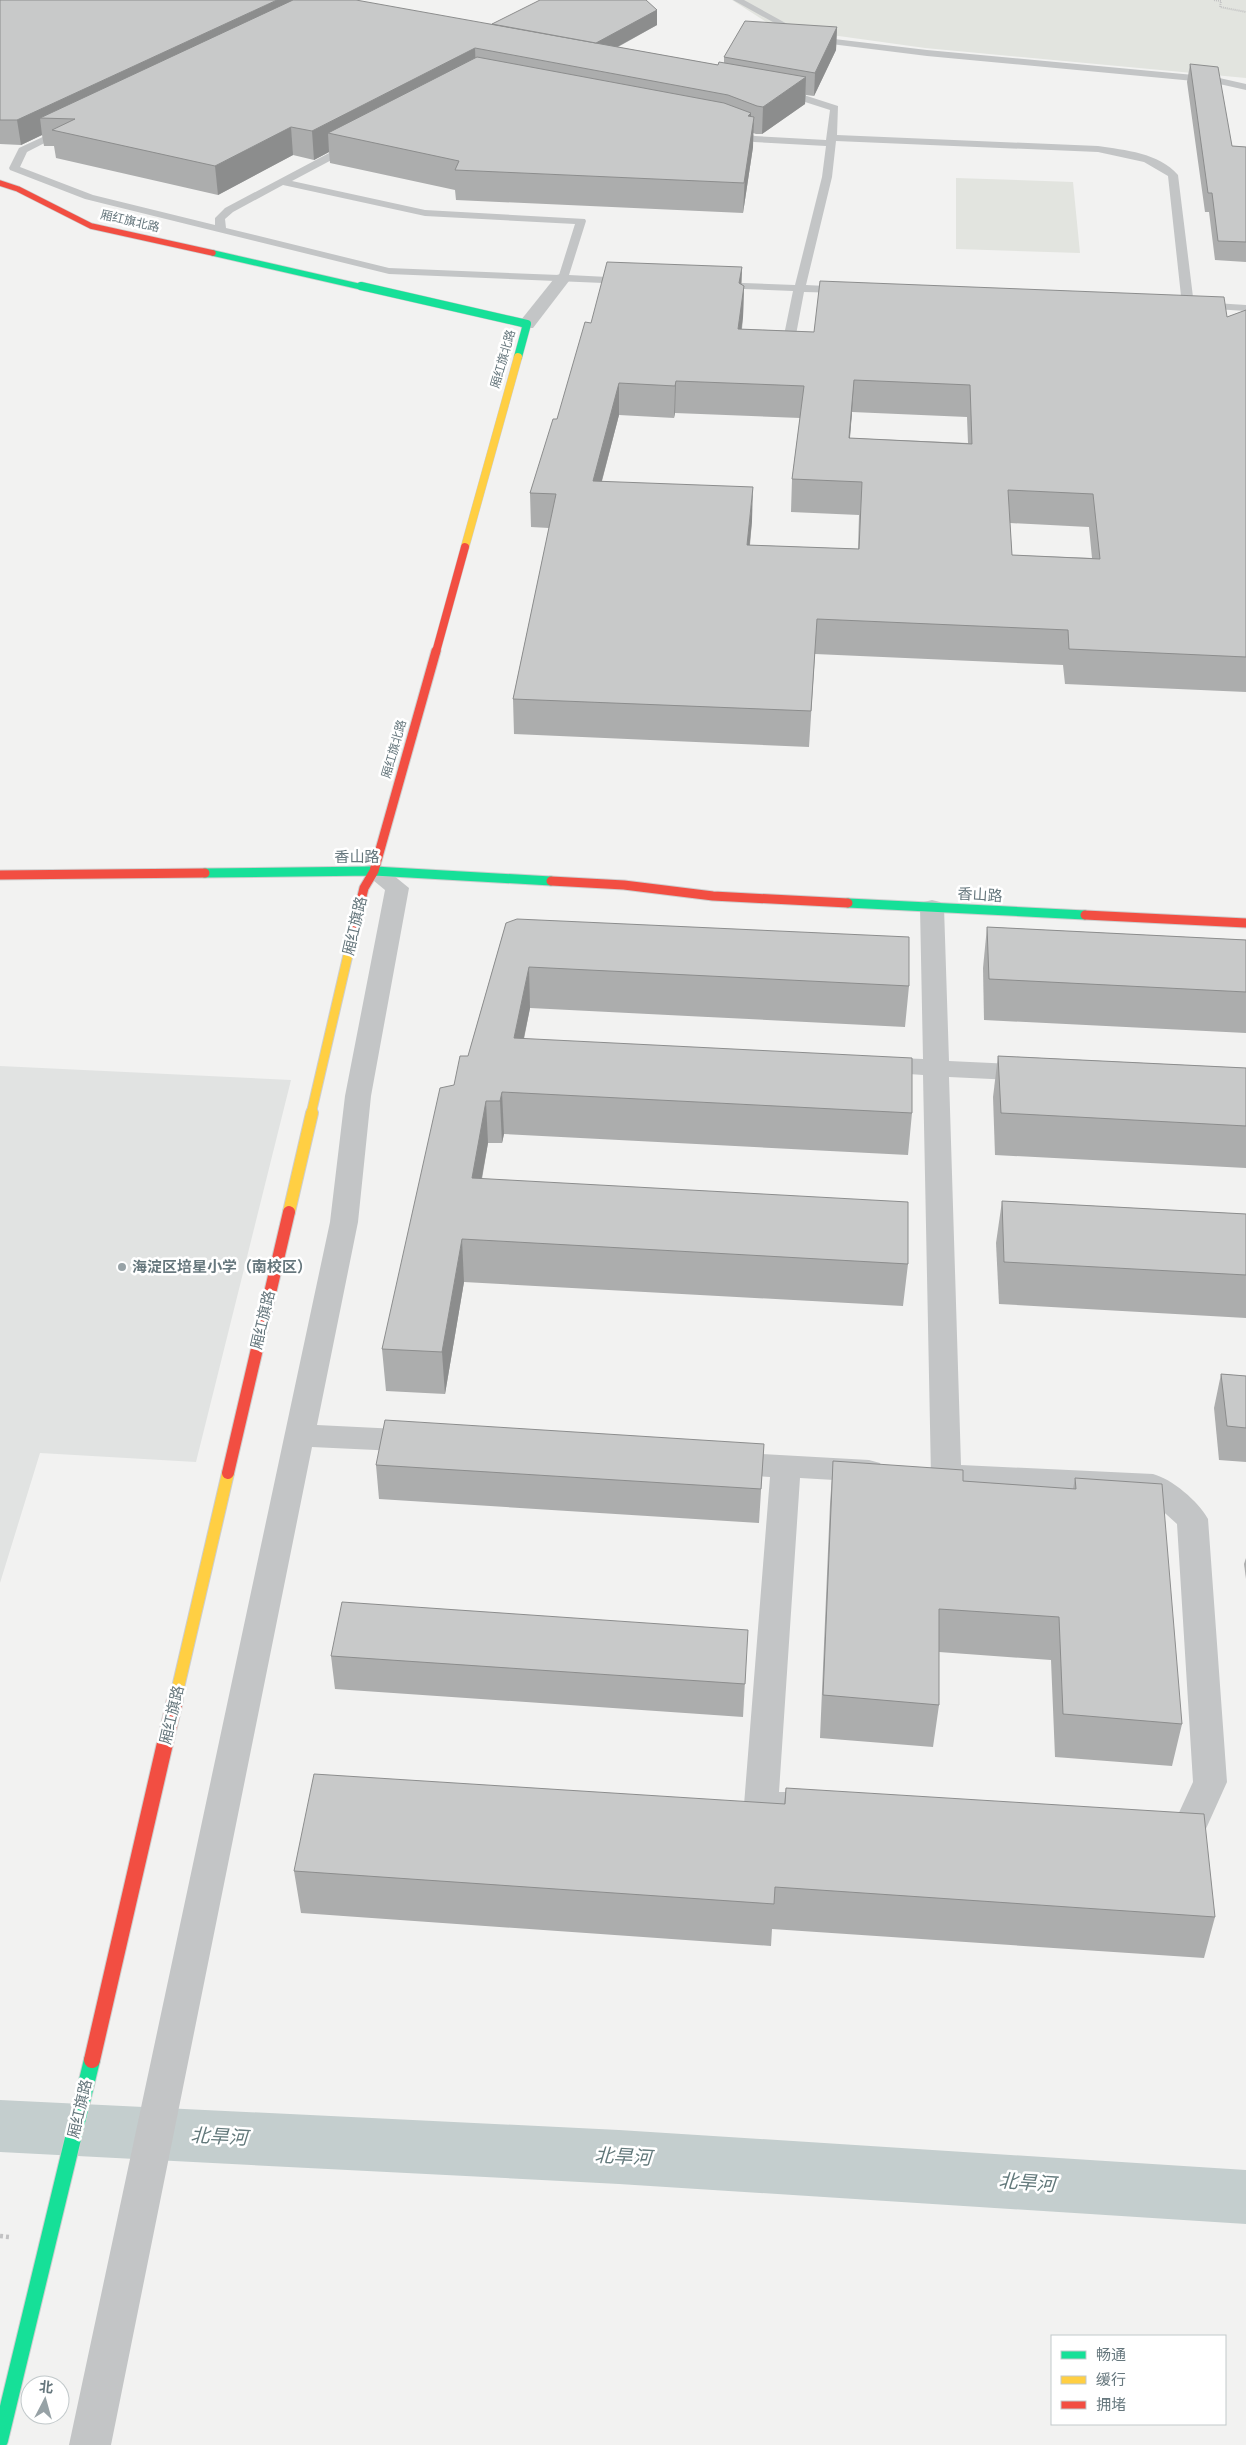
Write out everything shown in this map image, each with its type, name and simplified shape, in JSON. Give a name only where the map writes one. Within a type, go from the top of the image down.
[{"type":"street","name":"厢红旗北路","points":[[0,183],[18,189],[91,226],[527,324],[379,885]]},
{"type":"street","points":[[527,324],[563,278]]},
{"type":"street","name":"香山路","points":[[0,875],[379,885],[624,884],[713,896],[1246,924]]},
{"type":"street","points":[[90,2445],[302,1434],[344,1222],[350,1150],[370,1021],[379,885]]},
{"type":"street","name":"厢红旗路","points":[[0,2440],[379,885]]},
{"type":"street","name":"香山路","points":[[641,900],[713,896]]},
{"type":"street","points":[[921,1474],[936,1068],[932,907]]},
{"type":"street","points":[[848,1064],[1052,1074]]},
{"type":"street","points":[[302,1434],[442,1442]]},
{"type":"street","points":[[698,1461],[1153,1485],[1192,1519],[1210,1782],[1188,1832],[1138,1829]]},
{"type":"street","points":[[786,1467],[761,1805],[820,1808]]},
{"type":"lane","points":[[737,0],[807,38],[927,54],[1215,80],[1246,87]]},
{"type":"lane","points":[[768,92],[807,99],[835,108],[827,177],[799,288],[789,340]]},
{"type":"lane","points":[[76,125],[23,150],[14,168],[89,197],[390,271],[642,282]]},
{"type":"lane","points":[[718,126],[754,139],[1098,149],[1128,153],[1161,165],[1173,175],[1183,305],[1246,308]]},
{"type":"lane","points":[[221,229],[220,218],[229,210],[358,142]]},
{"type":"lane","points":[[282,182],[425,213],[581,222],[563,278]]},
{"type":"lane","points":[[710,284],[859,291]]},
{"type":"path","points":[[1214,0],[1220,1],[1220,7],[1246,12]]},
{"type":"shaded area","points":[[732,0],[1246,0],[1246,78],[925,48],[774,27]]},
{"type":"shaded area","points":[[956,178],[1073,182],[1080,253],[956,249]]},
{"type":"shaded area","name":"海淀区培星小学（南校区）","points":[[0,1066],[291,1080],[196,1462],[40,1453],[0,1583]]},
{"type":"building","points":[[0,0],[277,0],[17,120],[0,120]]},
{"type":"building","points":[[293,0],[356,0],[718,65],[719,62],[806,77],[763,107],[728,95],[475,48],[312,131],[291,127],[215,166],[52,130],[75,119],[40,118]]},
{"type":"building","points":[[540,0],[646,0],[657,10],[596,43],[492,24]]},
{"type":"building","points":[[745,21],[837,27],[815,73],[724,57]]},
{"type":"building","points":[[477,57],[724,103],[751,113],[748,116],[754,117],[744,183],[455,170],[459,161],[328,133]]},
{"type":"building","points":[[1190,64],[1218,67],[1232,146],[1246,147],[1246,242],[1218,241],[1212,193],[1208,193]]},
{"type":"building","points":[[607,262],[742,267],[739,283],[744,286],[738,329],[814,332],[820,281],[1224,297],[1227,317],[1246,310],[1246,657],[1069,649],[1068,630],[817,619],[811,711],[513,699],[556,494],[530,493],[553,419],[557,419],[585,322],[591,323]],"holes":[[[854,380],[970,385],[972,444],[849,438]],[[676,381],[804,386],[792,479],[862,482],[859,549],[747,545],[753,487],[593,481],[619,383],[675,386]],[[1008,490],[1093,494],[1100,559],[1012,555]]]},
{"type":"building","points":[[517,919],[909,937],[909,986],[529,967],[514,1038],[912,1058],[912,1113],[502,1092],[500,1101],[486,1101],[472,1178],[908,1202],[908,1264],[462,1239],[442,1352],[382,1349],[440,1088],[454,1085],[460,1056],[468,1056],[506,923]]},
{"type":"building","points":[[987,927],[1246,940],[1246,992],[989,979]]},
{"type":"building","points":[[998,1056],[1246,1068],[1246,1126],[1001,1113]]},
{"type":"building","points":[[1002,1201],[1246,1214],[1246,1275],[1004,1262]]},
{"type":"building","points":[[1221,1374],[1246,1376],[1246,1428],[1227,1426]]},
{"type":"building","points":[[385,1420],[764,1444],[761,1489],[376,1465]]},
{"type":"building","points":[[833,1461],[963,1470],[963,1481],[1076,1489],[1075,1478],[1162,1484],[1182,1724],[1063,1714],[1059,1617],[939,1609],[939,1705],[823,1695]]},
{"type":"building","points":[[342,1602],[748,1630],[745,1684],[331,1656]]},
{"type":"building","points":[[314,1774],[785,1804],[786,1788],[1204,1814],[1215,1917],[775,1887],[774,1904],[294,1871]]},
{"type":"waterway","name":"北旱河","points":[[0,2126],[619,2157],[1246,2197]]},
{"type":"traffic: fast","points":[[213,253],[527,324],[518,357]]},
{"type":"traffic: fast","points":[[205,873],[374,871],[551,881]]},
{"type":"traffic: fast","points":[[848,903],[1085,915]]},
{"type":"traffic: fast","points":[[0,2440],[92,2060]]},
{"type":"traffic: slow","points":[[465,547],[518,357]]},
{"type":"traffic: slow","points":[[289,1212],[351,942]]},
{"type":"traffic: slow","points":[[177,1692],[228,1473]]},
{"type":"traffic: jam","points":[[0,183],[18,189],[91,226],[213,253]]},
{"type":"traffic: jam","points":[[351,942],[364,888],[374,871],[465,547]]},
{"type":"traffic: jam","points":[[0,875],[205,873]]},
{"type":"traffic: jam","points":[[551,881],[624,885],[713,896],[848,903]]},
{"type":"traffic: jam","points":[[1085,915],[1246,923]]},
{"type":"traffic: jam","points":[[228,1473],[289,1212]]},
{"type":"traffic: jam","points":[[92,2060],[177,1692]]},
{"type":"place","name":"海淀区培星小学（南校区）","points":[[122,1267]]}]
